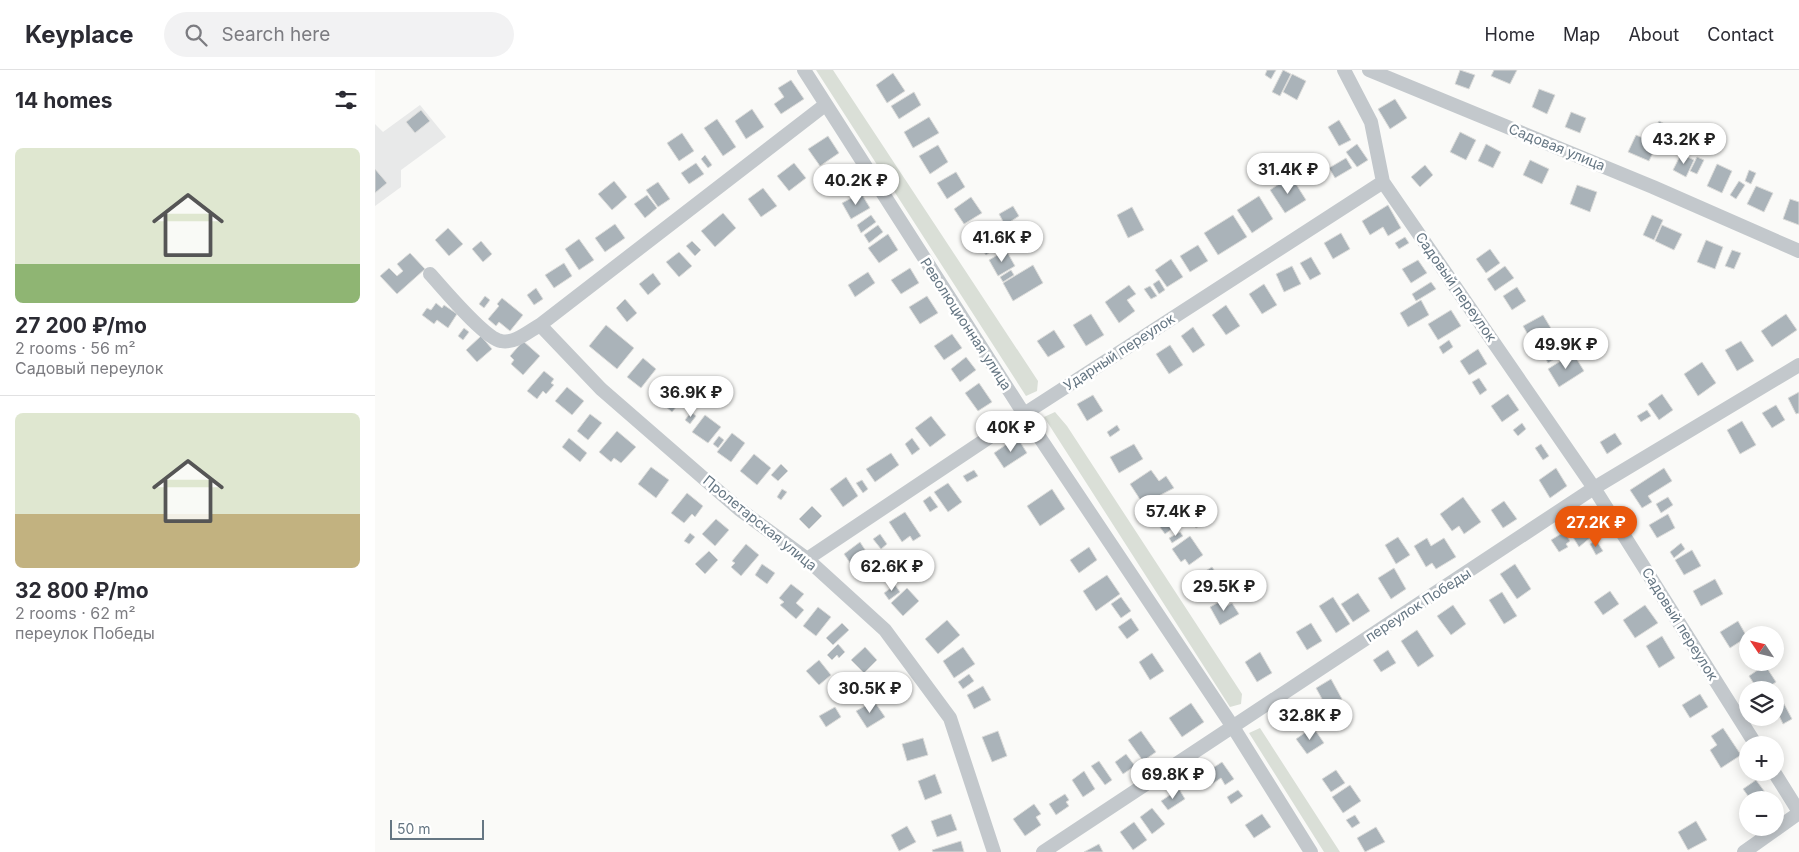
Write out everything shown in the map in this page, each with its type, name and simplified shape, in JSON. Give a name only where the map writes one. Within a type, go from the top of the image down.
[{"type":"street","name":"Революционная улица","points":[[805,70],[825,105],[1023,414],[1233,727],[1311,852]]},
{"type":"street","name":"Садовый переулок","points":[[1343,70],[1371,122],[1383,182],[1595,488],[1751,736]]},
{"type":"street","name":"Садовая улица","points":[[1369,70],[1653,187],[1799,251]]},
{"type":"street","points":[[430,274],[483,330],[501,341],[513,341],[540,325],[825,105]]},
{"type":"street","name":"Ударный переулок","points":[[807,559],[1023,414],[1383,182]]},
{"type":"street","name":"Пролетарская улица","points":[[540,325],[601,389],[739,509],[807,559],[885,630],[950,718],[994,852]]},
{"type":"street","name":"переулок Победы","points":[[1043,852],[1595,488],[1799,365]]},
{"type":"street","points":[[1744,852],[1799,813],[1779,781]]},
{"type":"shaded area","points":[[816,70],[833,70],[1038,381],[1037,391],[1026,396]]},
{"type":"shaded area","points":[[420,105],[446,137],[401,170],[401,187],[375,206],[375,124],[383,132]]},
{"type":"shaded area","points":[[1055,412],[1067,426],[1242,694],[1241,704],[1230,707],[1044,417]]},
{"type":"shaded area","points":[[1260,728],[1340,852],[1324,852],[1249,733]]},
{"type":"building","points":[[1267,70],[1276,70],[1271,79],[1265,75]]},
{"type":"building","points":[[1283,70],[1291,74],[1280,96],[1272,92]]},
{"type":"building","points":[[1460,70],[1475,75],[1469,89],[1455,84]]},
{"type":"building","points":[[1494,70],[1517,70],[1510,84],[1491,76]]},
{"type":"building","points":[[893,73],[905,91],[887,103],[876,85]]},
{"type":"building","points":[[1292,74],[1306,81],[1297,100],[1283,92]]},
{"type":"building","points":[[791,80],[804,99],[781,114],[774,104],[784,97],[778,88]]},
{"type":"building","points":[[1539,89],[1555,95],[1547,114],[1532,107]]},
{"type":"building","points":[[914,92],[921,105],[899,119],[891,106]]},
{"type":"building","points":[[1395,99],[1407,118],[1390,129],[1378,109]]},
{"type":"building","points":[[752,109],[764,127],[746,139],[735,121]]},
{"type":"building","points":[[421,110],[430,121],[415,133],[406,122]]},
{"type":"building","points":[[1571,112],[1586,118],[1580,133],[1565,127]]},
{"type":"building","points":[[929,117],[939,133],[913,148],[904,132]]},
{"type":"building","points":[[717,119],[736,147],[723,156],[704,128]]},
{"type":"building","points":[[1339,120],[1351,140],[1339,146],[1328,127]]},
{"type":"building","points":[[1659,121],[1672,128],[1668,135],[1655,129]]},
{"type":"building","points":[[1460,132],[1476,140],[1466,160],[1450,152]]},
{"type":"building","points":[[682,133],[694,151],[679,161],[667,143]]},
{"type":"building","points":[[1636,135],[1657,144],[1649,161],[1628,152]]},
{"type":"building","points":[[828,136],[839,153],[820,166],[808,149]]},
{"type":"building","points":[[1357,144],[1368,160],[1357,167],[1346,152]]},
{"type":"building","points":[[1486,144],[1501,152],[1493,168],[1478,161]]},
{"type":"building","points":[[938,145],[948,162],[930,174],[919,156]]},
{"type":"building","points":[[1681,154],[1694,160],[1686,177],[1673,170]]},
{"type":"building","points":[[705,155],[712,165],[708,168],[701,159]]},
{"type":"building","points":[[1697,157],[1704,160],[1697,174],[1690,171]]},
{"type":"building","points":[[1346,158],[1352,168],[1335,178],[1329,168]]},
{"type":"building","points":[[1530,160],[1549,169],[1542,184],[1523,175]]},
{"type":"building","points":[[696,163],[704,174],[689,184],[681,173]]},
{"type":"building","points":[[794,163],[806,178],[789,191],[777,176]]},
{"type":"building","points":[[1717,164],[1732,171],[1722,193],[1707,186]]},
{"type":"building","points":[[1425,165],[1433,175],[1420,187],[1411,177]]},
{"type":"building","points":[[375,169],[387,183],[375,193]]},
{"type":"building","points":[[1749,170],[1756,173],[1751,184],[1745,181]]},
{"type":"building","points":[[956,172],[965,187],[947,199],[937,183]]},
{"type":"building","points":[[1291,176],[1306,200],[1285,213],[1270,190]]},
{"type":"building","points":[[614,181],[627,197],[612,210],[598,194]]},
{"type":"building","points":[[1739,181],[1745,185],[1736,199],[1730,195]]},
{"type":"building","points":[[658,182],[670,199],[658,207],[646,190]]},
{"type":"building","points":[[1577,185],[1597,192],[1590,212],[1570,204]]},
{"type":"building","points":[[1756,186],[1773,193],[1764,212],[1747,204]]},
{"type":"building","points":[[763,188],[777,206],[761,217],[748,199]]},
{"type":"building","points":[[861,193],[870,208],[851,219],[842,203]]},
{"type":"building","points":[[647,195],[657,208],[645,218],[634,204]]},
{"type":"building","points":[[1259,196],[1273,219],[1252,233],[1237,210]]},
{"type":"building","points":[[971,197],[982,213],[964,224],[954,209]]},
{"type":"building","points":[[1790,199],[1799,202],[1799,225],[1783,219]]},
{"type":"building","points":[[1388,205],[1401,228],[1388,236],[1383,227],[1370,235],[1362,221]]},
{"type":"building","points":[[1013,206],[1019,216],[1005,225],[999,214]]},
{"type":"building","points":[[1132,207],[1144,230],[1128,238],[1117,215]]},
{"type":"building","points":[[723,213],[736,228],[715,247],[701,231]]},
{"type":"building","points":[[871,215],[876,222],[861,233],[857,225]]},
{"type":"building","points":[[1233,215],[1247,237],[1218,255],[1204,233]]},
{"type":"building","points":[[1652,215],[1663,220],[1654,240],[1643,235]]},
{"type":"building","points":[[615,224],[625,238],[605,252],[595,238]]},
{"type":"building","points":[[878,225],[883,232],[869,243],[864,235]]},
{"type":"building","points":[[1662,225],[1682,234],[1674,250],[1655,241]]},
{"type":"building","points":[[448,228],[463,244],[449,256],[435,240]]},
{"type":"building","points":[[990,228],[1001,244],[986,255],[975,239]]},
{"type":"building","points":[[1341,233],[1350,249],[1333,259],[1324,243]]},
{"type":"building","points":[[888,234],[898,250],[879,263],[868,248]]},
{"type":"building","points":[[1405,237],[1409,243],[1399,249],[1395,243]]},
{"type":"building","points":[[579,239],[594,260],[579,270],[565,249]]},
{"type":"building","points":[[1706,240],[1723,247],[1715,269],[1697,262]]},
{"type":"building","points":[[481,241],[492,254],[483,262],[472,249]]},
{"type":"building","points":[[692,241],[701,250],[695,256],[686,246]]},
{"type":"building","points":[[1198,245],[1208,261],[1190,272],[1180,256]]},
{"type":"building","points":[[1490,249],[1500,263],[1486,273],[1476,259]]},
{"type":"building","points":[[1006,250],[1015,266],[998,276],[989,260]]},
{"type":"building","points":[[1732,250],[1741,253],[1734,269],[1725,266]]},
{"type":"building","points":[[679,252],[692,266],[679,277],[666,262]]},
{"type":"building","points":[[410,253],[425,269],[397,294],[380,276],[389,268],[397,276],[403,271],[397,264]]},
{"type":"building","points":[[1311,257],[1321,274],[1310,280],[1300,263]]},
{"type":"building","points":[[1171,259],[1183,277],[1167,287],[1155,270]]},
{"type":"building","points":[[1418,260],[1427,273],[1411,283],[1402,269]]},
{"type":"building","points":[[564,263],[572,276],[554,288],[545,275]]},
{"type":"building","points":[[1033,265],[1043,283],[1013,301],[1003,283]]},
{"type":"building","points":[[1292,266],[1301,284],[1284,292],[1276,274]]},
{"type":"building","points":[[1505,266],[1514,278],[1495,291],[1487,279]]},
{"type":"building","points":[[910,268],[919,283],[901,294],[891,280]]},
{"type":"building","points":[[1011,270],[1014,275],[1003,282],[1000,277]]},
{"type":"building","points":[[868,272],[875,283],[855,297],[848,285]]},
{"type":"building","points":[[653,273],[661,284],[648,295],[639,284]]},
{"type":"building","points":[[1159,280],[1165,290],[1159,294],[1153,284]]},
{"type":"building","points":[[1431,282],[1436,289],[1416,301],[1412,294]]},
{"type":"building","points":[[1264,284],[1277,305],[1262,314],[1249,294]]},
{"type":"building","points":[[1129,285],[1136,294],[1127,300],[1135,311],[1119,323],[1105,302]]},
{"type":"building","points":[[1150,286],[1157,296],[1151,299],[1144,289]]},
{"type":"building","points":[[1517,287],[1526,301],[1512,310],[1503,296]]},
{"type":"building","points":[[536,288],[543,299],[534,305],[527,295]]},
{"type":"building","points":[[485,296],[490,300],[484,308],[479,304]]},
{"type":"building","points":[[927,296],[938,313],[920,324],[909,307]]},
{"type":"building","points":[[502,298],[523,315],[510,331],[499,322],[496,326],[488,319],[499,306],[497,304]]},
{"type":"building","points":[[625,299],[637,313],[627,322],[616,308]]},
{"type":"building","points":[[1421,300],[1429,315],[1408,327],[1400,313]]},
{"type":"building","points":[[436,303],[442,308],[444,305],[457,314],[448,328],[437,320],[434,324],[422,315],[427,308],[431,310]]},
{"type":"building","points":[[1226,305],[1240,326],[1226,335],[1212,315]]},
{"type":"building","points":[[1451,310],[1461,326],[1438,340],[1428,324]]},
{"type":"building","points":[[1091,314],[1104,335],[1086,346],[1073,325]]},
{"type":"building","points":[[1786,314],[1797,330],[1772,347],[1761,331]]},
{"type":"building","points":[[1543,315],[1555,335],[1535,347],[1523,326]]},
{"type":"building","points":[[606,325],[634,348],[617,369],[589,346]]},
{"type":"building","points":[[1193,327],[1205,345],[1193,353],[1181,336]]},
{"type":"building","points":[[464,328],[469,332],[463,340],[458,336]]},
{"type":"building","points":[[1054,330],[1065,347],[1048,357],[1037,341]]},
{"type":"building","points":[[952,334],[962,348],[944,360],[934,346]]},
{"type":"building","points":[[481,336],[492,349],[477,362],[466,350]]},
{"type":"building","points":[[1449,340],[1453,347],[1443,354],[1439,347]]},
{"type":"building","points":[[523,341],[540,356],[523,375],[511,364],[514,360],[510,356]]},
{"type":"building","points":[[1741,341],[1754,361],[1737,371],[1725,350]]},
{"type":"building","points":[[1170,345],[1183,365],[1169,374],[1156,354]]},
{"type":"building","points":[[1557,346],[1559,350],[1563,347],[1566,352],[1548,363],[1543,354]]},
{"type":"building","points":[[1478,349],[1487,364],[1469,375],[1460,361]]},
{"type":"building","points":[[1573,353],[1584,371],[1559,387],[1548,369]]},
{"type":"building","points":[[966,357],[976,370],[960,382],[951,369]]},
{"type":"building","points":[[643,358],[656,369],[641,388],[627,377]]},
{"type":"building","points":[[1702,362],[1716,383],[1698,396],[1684,374]]},
{"type":"building","points":[[544,371],[554,379],[551,383],[554,385],[546,394],[543,391],[537,399],[527,391]]},
{"type":"building","points":[[1479,378],[1487,390],[1480,395],[1472,382]]},
{"type":"building","points":[[674,381],[688,393],[672,412],[658,400]]},
{"type":"building","points":[[979,383],[992,402],[978,411],[965,393]]},
{"type":"building","points":[[567,387],[584,401],[572,415],[555,401]]},
{"type":"building","points":[[1799,392],[1799,413],[1796,414],[1788,398]]},
{"type":"building","points":[[1508,394],[1519,410],[1502,422],[1491,406]]},
{"type":"building","points":[[1662,394],[1673,410],[1659,420],[1648,404]]},
{"type":"building","points":[[1093,395],[1103,411],[1087,421],[1077,404]]},
{"type":"building","points":[[1776,405],[1785,420],[1772,428],[1762,413]]},
{"type":"building","points":[[1647,410],[1651,416],[1641,422],[1637,416]]},
{"type":"building","points":[[691,412],[696,416],[690,424],[685,420]]},
{"type":"building","points":[[590,414],[602,423],[588,440],[577,431]]},
{"type":"building","points":[[705,415],[721,427],[708,443],[692,432]]},
{"type":"building","points":[[931,416],[946,435],[930,447],[915,428]]},
{"type":"building","points":[[1742,421],[1756,445],[1740,454],[1727,430]]},
{"type":"building","points":[[1522,423],[1526,429],[1518,436],[1513,430]]},
{"type":"building","points":[[1117,425],[1120,430],[1110,437],[1107,432]]},
{"type":"building","points":[[617,431],[636,447],[621,463],[614,458],[611,462],[599,452]]},
{"type":"building","points":[[732,433],[745,443],[731,462],[717,452]]},
{"type":"building","points":[[1615,433],[1622,444],[1607,454],[1600,442]]},
{"type":"building","points":[[719,436],[724,440],[718,448],[713,444]]},
{"type":"building","points":[[1017,437],[1027,453],[1004,468],[994,453]]},
{"type":"building","points":[[569,438],[587,453],[580,462],[562,447]]},
{"type":"building","points":[[912,438],[920,449],[912,455],[905,444]]},
{"type":"building","points":[[1134,444],[1143,459],[1119,473],[1110,457]]},
{"type":"building","points":[[1541,444],[1549,456],[1543,460],[1535,448]]},
{"type":"building","points":[[891,453],[899,465],[875,482],[866,469]]},
{"type":"building","points":[[754,454],[771,468],[757,485],[740,471]]},
{"type":"building","points":[[781,464],[788,471],[778,481],[771,475]]},
{"type":"building","points":[[651,467],[669,480],[656,498],[638,484]]},
{"type":"building","points":[[1556,468],[1567,486],[1550,498],[1539,480]]},
{"type":"building","points":[[1664,468],[1672,481],[1648,496],[1652,502],[1642,508],[1630,490]]},
{"type":"building","points":[[974,470],[978,476],[967,482],[963,476]]},
{"type":"building","points":[[1151,470],[1159,481],[1166,476],[1174,488],[1143,504],[1130,484]]},
{"type":"building","points":[[846,477],[858,496],[843,507],[830,489]]},
{"type":"building","points":[[862,480],[868,489],[863,493],[856,483]]},
{"type":"building","points":[[948,483],[962,502],[948,512],[934,492]]},
{"type":"building","points":[[782,489],[787,492],[781,500],[777,497]]},
{"type":"building","points":[[1052,489],[1065,509],[1040,526],[1027,506]]},
{"type":"building","points":[[687,493],[703,506],[695,517],[692,514],[684,523],[671,513]]},
{"type":"building","points":[[930,496],[938,507],[930,512],[923,501]]},
{"type":"building","points":[[1463,497],[1481,522],[1464,534],[1459,526],[1452,531],[1440,514]]},
{"type":"building","points":[[1668,497],[1673,505],[1661,513],[1656,504]]},
{"type":"building","points":[[1206,501],[1215,515],[1196,528],[1187,514]]},
{"type":"building","points":[[1504,501],[1517,519],[1503,528],[1491,510]]},
{"type":"building","points":[[1174,505],[1185,519],[1165,534],[1154,519],[1165,511],[1164,509],[1168,506],[1170,508]]},
{"type":"building","points":[[812,506],[822,516],[809,529],[799,519]]},
{"type":"building","points":[[905,512],[921,536],[913,541],[910,536],[902,542],[889,522]]},
{"type":"building","points":[[1668,514],[1675,528],[1657,538],[1649,525]]},
{"type":"building","points":[[1587,516],[1597,532],[1579,547],[1568,529]]},
{"type":"building","points":[[716,519],[729,530],[715,546],[702,534]]},
{"type":"building","points":[[1180,532],[1183,536],[1172,543],[1169,538]]},
{"type":"building","points":[[1564,532],[1570,541],[1566,544],[1568,547],[1559,552],[1551,540]]},
{"type":"building","points":[[690,533],[695,537],[689,544],[684,541]]},
{"type":"building","points":[[880,534],[887,544],[881,549],[873,539]]},
{"type":"building","points":[[1190,536],[1203,555],[1189,565],[1185,559],[1181,562],[1172,549]]},
{"type":"building","points":[[1398,537],[1410,555],[1396,564],[1385,545]]},
{"type":"building","points":[[1427,538],[1431,546],[1444,538],[1456,557],[1436,569],[1432,563],[1426,567],[1414,546]]},
{"type":"building","points":[[1596,540],[1603,551],[1596,555],[1590,544]]},
{"type":"building","points":[[860,542],[871,559],[855,570],[844,554]]},
{"type":"building","points":[[1681,543],[1685,549],[1674,558],[1670,552]]},
{"type":"building","points":[[746,544],[759,555],[741,576],[731,567],[735,563],[732,561]]},
{"type":"building","points":[[1089,547],[1097,560],[1079,573],[1070,560]]},
{"type":"building","points":[[1692,550],[1701,566],[1684,575],[1675,560]]},
{"type":"building","points":[[709,551],[718,560],[705,574],[695,564]]},
{"type":"building","points":[[762,564],[775,573],[767,584],[755,575]]},
{"type":"building","points":[[1515,564],[1531,589],[1517,599],[1500,574]]},
{"type":"building","points":[[1212,567],[1221,580],[1200,594],[1191,580]]},
{"type":"building","points":[[1394,568],[1406,589],[1391,599],[1378,578]]},
{"type":"building","points":[[1107,575],[1120,594],[1096,611],[1083,591]]},
{"type":"building","points":[[1715,579],[1723,594],[1701,606],[1693,591]]},
{"type":"building","points":[[791,584],[804,594],[796,603],[804,610],[796,619],[780,605],[784,602],[779,598]]},
{"type":"building","points":[[895,585],[900,592],[889,600],[884,593]]},
{"type":"building","points":[[907,588],[919,601],[903,616],[891,603]]},
{"type":"building","points":[[1610,591],[1619,604],[1603,615],[1594,602]]},
{"type":"building","points":[[1502,592],[1517,616],[1504,624],[1489,600]]},
{"type":"building","points":[[1358,593],[1370,611],[1353,622],[1341,604]]},
{"type":"building","points":[[1121,597],[1131,611],[1121,618],[1111,604]]},
{"type":"building","points":[[1333,597],[1350,624],[1336,633],[1319,606]]},
{"type":"building","points":[[1221,601],[1225,607],[1232,603],[1239,614],[1220,625],[1210,607]]},
{"type":"building","points":[[1453,605],[1466,624],[1451,635],[1437,616]]},
{"type":"building","points":[[1645,605],[1658,623],[1635,638],[1623,620]]},
{"type":"building","points":[[818,607],[831,617],[816,636],[803,626]]},
{"type":"building","points":[[1131,618],[1139,630],[1127,639],[1118,627]]},
{"type":"building","points":[[947,620],[960,635],[938,654],[925,639]]},
{"type":"building","points":[[1738,621],[1741,626],[1739,626],[1739,642],[1730,648],[1720,632]]},
{"type":"building","points":[[842,623],[849,630],[833,645],[826,638]]},
{"type":"building","points":[[1311,623],[1322,641],[1307,650],[1296,632]]},
{"type":"building","points":[[1417,630],[1434,656],[1418,667],[1401,641]]},
{"type":"building","points":[[1662,636],[1675,658],[1659,668],[1646,646]]},
{"type":"building","points":[[838,644],[845,652],[839,658],[837,655],[832,660],[827,655]]},
{"type":"building","points":[[865,647],[877,660],[864,673],[851,660]]},
{"type":"building","points":[[963,647],[975,664],[954,678],[943,661]]},
{"type":"building","points":[[1388,650],[1396,663],[1381,672],[1373,660]]},
{"type":"building","points":[[1260,652],[1272,673],[1257,682],[1245,662]]},
{"type":"building","points":[[1152,653],[1164,671],[1150,680],[1139,662]]},
{"type":"building","points":[[819,660],[831,675],[819,685],[806,671]]},
{"type":"building","points":[[1756,671],[1769,671],[1775,681],[1752,681],[1749,676]]},
{"type":"building","points":[[893,674],[898,681],[887,689],[882,682]]},
{"type":"building","points":[[969,674],[974,681],[963,689],[958,682]]},
{"type":"building","points":[[1331,679],[1342,699],[1327,708],[1316,688]]},
{"type":"building","points":[[983,686],[991,700],[974,709],[967,695]]},
{"type":"building","points":[[1700,694],[1708,707],[1690,718],[1682,705]]},
{"type":"building","points":[[874,701],[885,717],[867,728],[856,711]]},
{"type":"building","points":[[1191,703],[1204,722],[1182,737],[1169,718]]},
{"type":"building","points":[[1784,704],[1792,719],[1784,723]]},
{"type":"building","points":[[835,707],[841,717],[826,727],[819,716]]},
{"type":"building","points":[[1298,709],[1306,723],[1290,731],[1283,718]]},
{"type":"building","points":[[1313,727],[1324,743],[1307,754],[1296,739]]},
{"type":"building","points":[[1723,728],[1739,752],[1739,756],[1721,768],[1710,750],[1717,745],[1711,736]]},
{"type":"building","points":[[998,731],[1007,756],[992,762],[982,737]]},
{"type":"building","points":[[1141,731],[1156,752],[1143,761],[1128,740]]},
{"type":"building","points":[[923,738],[928,755],[907,761],[902,744]]},
{"type":"building","points":[[1126,754],[1135,766],[1123,774],[1115,762]]},
{"type":"building","points":[[1099,761],[1112,780],[1105,785],[1091,766]]},
{"type":"building","points":[[1222,762],[1234,779],[1225,785],[1221,778],[1209,786],[1202,775]]},
{"type":"building","points":[[1336,770],[1345,783],[1331,792],[1322,779]]},
{"type":"building","points":[[1084,771],[1095,789],[1083,797],[1072,780]]},
{"type":"building","points":[[935,774],[942,793],[925,800],[918,781]]},
{"type":"building","points":[[1757,781],[1764,791],[1744,791],[1743,789]]},
{"type":"building","points":[[1350,785],[1361,801],[1343,813],[1332,797]]},
{"type":"building","points":[[1179,789],[1185,799],[1168,810],[1161,801]]},
{"type":"building","points":[[1238,790],[1243,796],[1231,804],[1227,797]]},
{"type":"building","points":[[1065,794],[1069,800],[1066,802],[1069,806],[1056,815],[1049,804]]},
{"type":"building","points":[[1034,804],[1041,814],[1036,817],[1041,825],[1025,836],[1013,819]]},
{"type":"building","points":[[1152,808],[1165,824],[1152,834],[1140,817]]},
{"type":"building","points":[[951,814],[957,830],[937,837],[931,821]]},
{"type":"building","points":[[1262,814],[1271,827],[1254,838],[1245,825]]},
{"type":"building","points":[[1355,815],[1360,823],[1352,828],[1346,820]]},
{"type":"building","points":[[1696,821],[1707,840],[1688,850],[1678,832]]},
{"type":"building","points":[[1134,822],[1147,840],[1133,850],[1120,832]]},
{"type":"building","points":[[907,826],[916,842],[899,851],[891,835]]},
{"type":"building","points":[[1376,827],[1385,842],[1365,852],[1357,838]]},
{"type":"building","points":[[961,841],[964,852],[933,852],[932,850]]},
{"type":"building","points":[[1099,844],[1103,852],[1084,852]]}]
